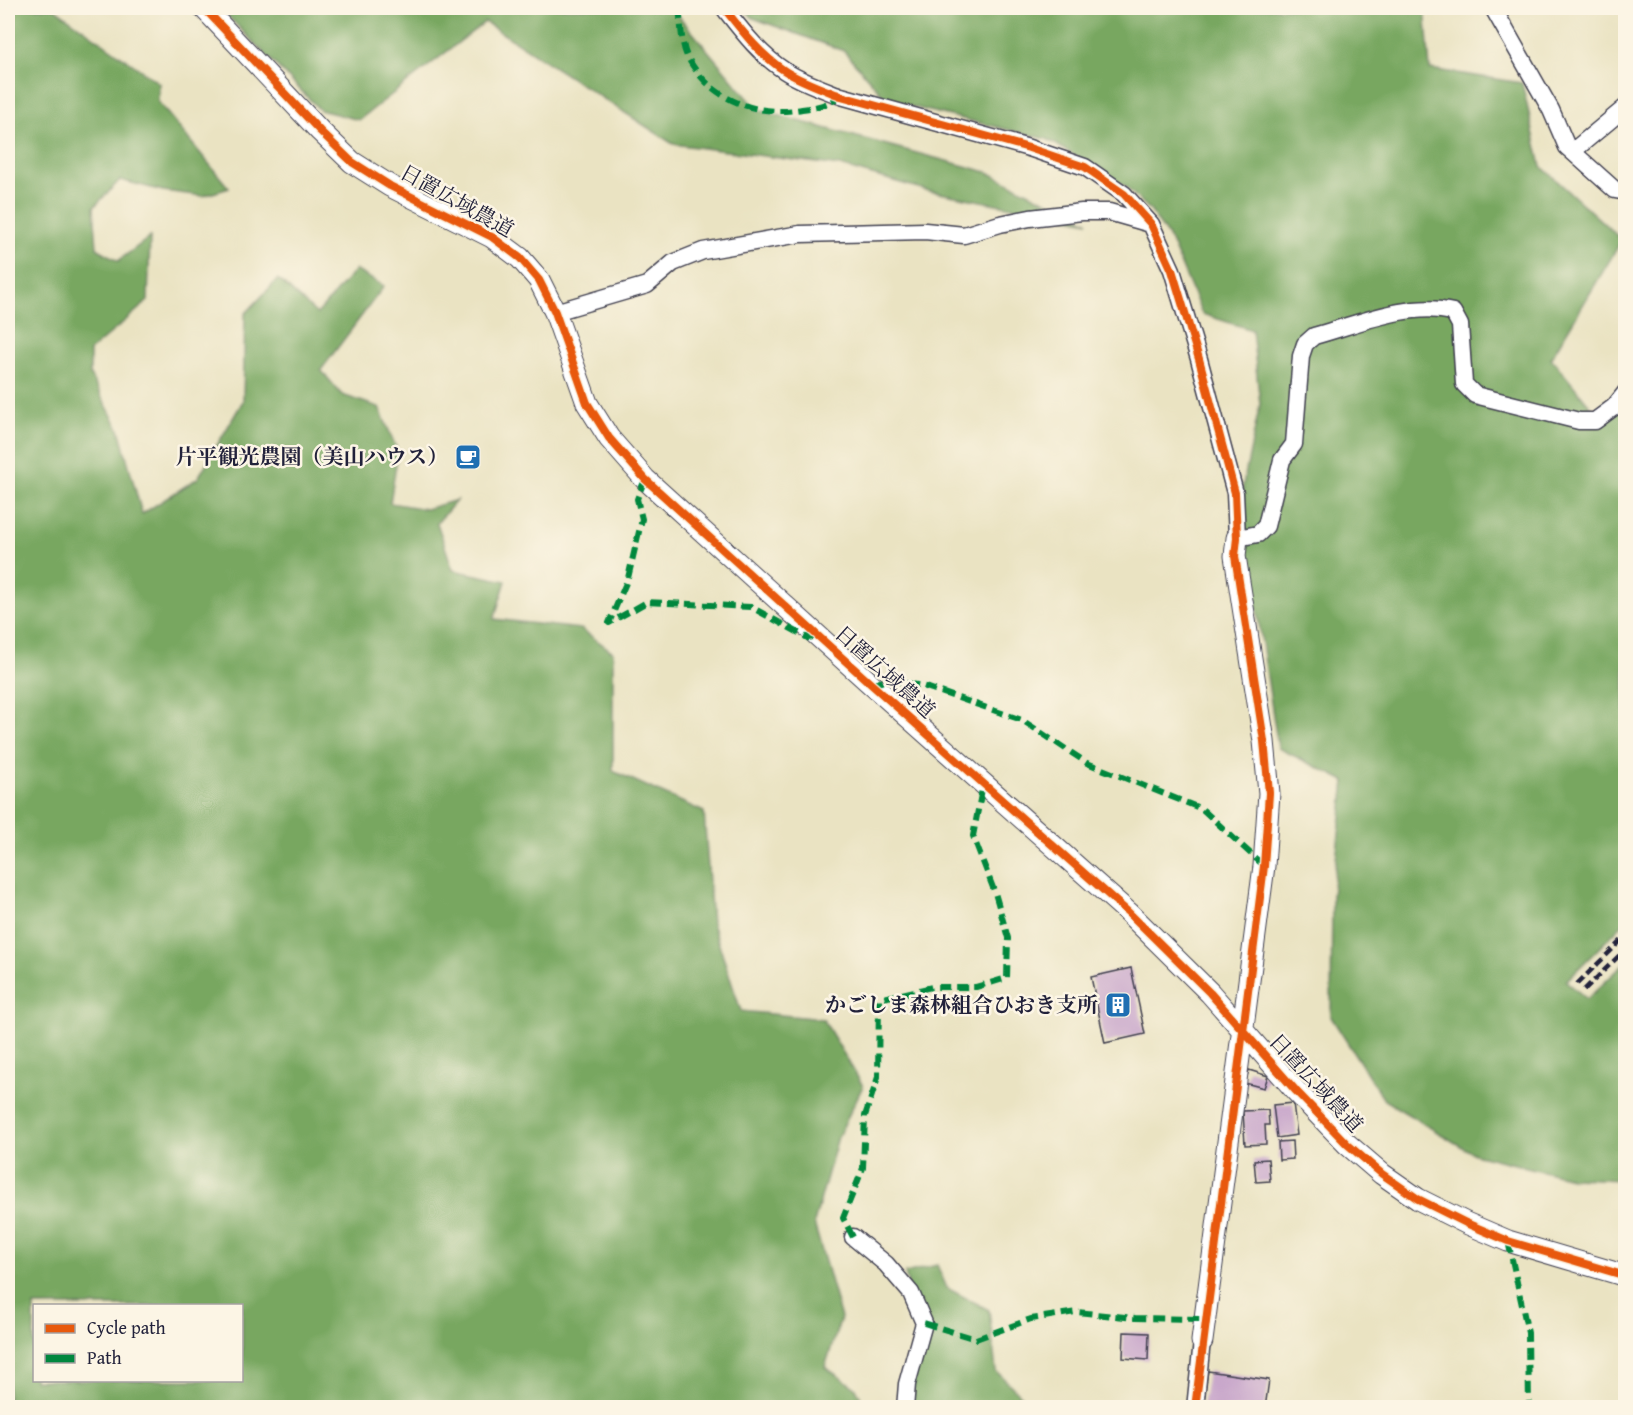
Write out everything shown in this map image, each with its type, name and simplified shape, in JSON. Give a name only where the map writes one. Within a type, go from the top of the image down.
[{"type":"street","name":"日置広域農道","points":[[204,8],[352,162],[390,186],[492,237],[520,258],[539,280],[555,312],[587,403],[609,438],[645,478],[871,684],[1129,913],[1210,993],[1347,1144],[1382,1174],[1418,1199],[1466,1223],[1508,1241],[1626,1276]]},
{"type":"street","points":[[724,8],[763,54],[795,76],[841,96],[1029,148],[1085,167],[1124,194],[1151,224],[1172,270],[1235,493],[1237,538],[1235,556],[1264,741],[1269,793],[1264,866],[1194,1407]]},
{"type":"street","points":[[1493,8],[1551,110],[1567,147],[1615,190],[1626,192]]},
{"type":"street","points":[[1572,151],[1626,107]]},
{"type":"street","points":[[555,312],[647,285],[673,263],[704,251],[800,234],[925,231],[964,235],[1030,218],[1082,212],[1109,212],[1151,224]]},
{"type":"street","points":[[1237,538],[1258,534],[1266,526],[1282,460],[1294,444],[1300,356],[1305,344],[1314,336],[1412,309],[1438,308],[1453,312],[1460,325],[1464,384],[1475,395],[1580,421],[1595,421],[1614,407],[1626,392]]},
{"type":"street","points":[[854,1237],[886,1263],[911,1293],[924,1323],[907,1384],[905,1407]]},
{"type":"green space","points":[[8,8],[54,8],[159,83],[158,102],[229,188],[203,196],[163,191],[120,180],[94,207],[97,248],[118,261],[150,237],[148,301],[90,351],[90,375],[119,429],[142,514],[198,478],[243,401],[245,314],[278,279],[317,314],[355,270],[384,286],[321,370],[342,395],[379,407],[398,452],[390,503],[426,509],[457,500],[437,523],[453,570],[506,581],[494,619],[581,629],[613,652],[613,771],[704,812],[712,923],[741,1011],[823,1019],[863,1086],[838,1137],[814,1223],[841,1318],[825,1367],[856,1388],[865,1407],[8,1407]]},
{"type":"green space","points":[[220,8],[672,8],[758,110],[987,172],[1089,222],[929,191],[840,166],[673,144],[485,22],[359,120],[320,110]]},
{"type":"green space","points":[[744,8],[1425,8],[1430,69],[1522,83],[1541,166],[1622,240],[1551,358],[1600,418],[1625,404],[1625,922],[1566,981],[1587,999],[1625,963],[1625,1180],[1571,1178],[1474,1154],[1384,1100],[1331,1017],[1332,895],[1345,781],[1278,748],[1240,499],[1260,404],[1252,330],[1202,314],[1171,241],[1150,210],[1125,186],[1047,139],[888,101],[844,51],[753,18]]},
{"type":"green space","points":[[937,1265],[947,1288],[989,1310],[996,1371],[1033,1407],[910,1407],[919,1328],[905,1273]]},
{"type":"building","name":"かごしま森林組合ひおき支所","points":[[1131,968],[1145,1034],[1105,1043],[1091,977]]},
{"type":"building","points":[[1249,1070],[1268,1076],[1264,1088],[1245,1083]]},
{"type":"building","points":[[1293,1103],[1297,1135],[1277,1138],[1273,1105]]},
{"type":"building","points":[[1268,1110],[1269,1125],[1265,1125],[1266,1144],[1245,1145],[1243,1111]]},
{"type":"building","points":[[1292,1141],[1293,1159],[1279,1160],[1278,1142]]},
{"type":"building","points":[[1268,1159],[1270,1181],[1256,1182],[1254,1160]]},
{"type":"building","points":[[1124,1332],[1149,1333],[1148,1360],[1123,1358]]},
{"type":"building","points":[[1208,1371],[1269,1380],[1265,1408],[1202,1408]]},
{"type":"railway","points":[[1577,984],[1626,936]]},
{"type":"railway","points":[[1584,990],[1626,949]]},
{"type":"marked path","points":[[679,8],[683,41],[688,58],[709,85],[722,95],[752,107],[785,111],[818,106],[832,102],[841,96]]},
{"type":"marked path","points":[[645,479],[637,499],[642,519],[628,578],[609,623],[647,602],[751,607],[808,638],[819,636]]},
{"type":"marked path","points":[[871,684],[890,680],[923,686],[1022,720],[1087,763],[1202,809],[1264,866]]},
{"type":"marked path","points":[[853,1237],[843,1218],[863,1168],[865,1116],[878,1077],[879,999],[932,987],[976,987],[1007,978],[1008,938],[995,893],[973,836],[983,784]]},
{"type":"marked path","points":[[1508,1241],[1528,1333],[1529,1408]]},
{"type":"marked path","points":[[924,1323],[976,1339],[1031,1319],[1076,1312],[1135,1318],[1205,1319]]},
{"type":"cycle path","points":[[204,8],[352,162],[390,186],[492,237],[520,258],[539,280],[555,312],[587,403],[609,438],[645,479],[1129,913],[1210,993],[1296,1091],[1347,1144],[1382,1174],[1418,1199],[1466,1223],[1508,1241],[1626,1276]]},
{"type":"cycle path","points":[[724,8],[767,58],[805,82],[841,96],[1029,148],[1085,167],[1124,194],[1151,224],[1172,270],[1235,493],[1237,538],[1235,556],[1264,741],[1269,793],[1264,866],[1195,1408]]},
{"type":"place","name":"片平観光農園（美山ハウス）","points":[[468,457]]},
{"type":"place","name":"かごしま森林組合ひおき支所","points":[[1118,1005]]}]
